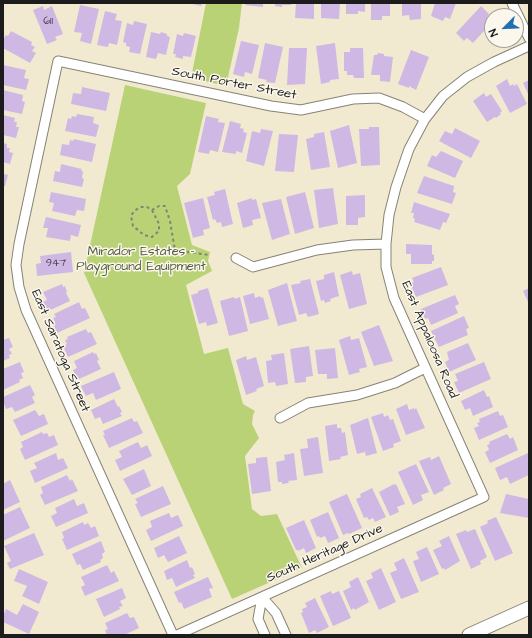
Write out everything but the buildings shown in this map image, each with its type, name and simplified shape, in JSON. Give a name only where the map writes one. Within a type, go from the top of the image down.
[{"type":"main road","points":[[469,635],[529,608]]},
{"type":"street","points":[[512,3],[529,38]]},
{"type":"street","name":"East Appaloosa Road","points":[[484,498],[394,298],[386,267],[386,244],[389,215],[396,187],[409,149],[425,119],[443,96],[467,77],[494,62],[529,46]]},
{"type":"street","name":"South Porter Street","points":[[58,61],[271,106],[301,110],[353,99],[379,98],[403,107],[425,119]]},
{"type":"street","name":"East Saratoga Street","points":[[58,61],[18,244],[16,265],[18,287],[26,310],[173,635]]},
{"type":"street","points":[[236,258],[253,267],[317,250],[353,245],[386,244]]},
{"type":"street","points":[[280,418],[308,403],[358,395],[395,383],[425,368]]},
{"type":"street","name":"South Heritage Drive","points":[[177,635],[484,498]]},
{"type":"street","points":[[262,597],[258,619],[265,635]]},
{"type":"street","points":[[262,597],[276,613],[286,635]]},
{"type":"path","points":[[152,210],[159,206],[165,206],[170,221],[176,251],[181,253],[209,255]]},
{"type":"path","points":[[141,207],[147,207],[152,210],[160,227],[157,234],[152,237],[148,237],[133,226],[131,216],[136,209],[141,207]]},
{"type":"green space","points":[[206,3],[242,3],[239,28],[226,86],[191,78]]},
{"type":"green space","name":"Mirador Estates - Playground Equipment","points":[[125,85],[206,103],[190,174],[177,186],[192,245],[210,252],[208,261],[212,271],[186,285],[204,354],[228,348],[243,404],[255,411],[252,424],[259,438],[245,456],[252,509],[261,516],[277,514],[302,568],[232,599],[84,273]]}]
